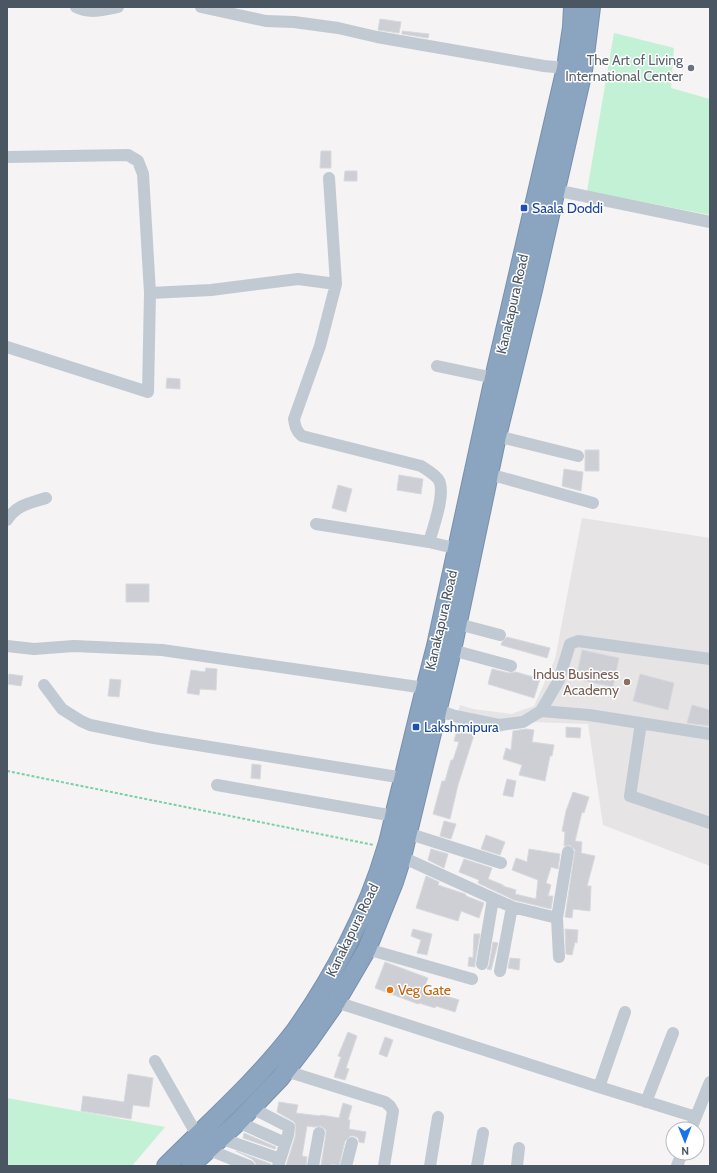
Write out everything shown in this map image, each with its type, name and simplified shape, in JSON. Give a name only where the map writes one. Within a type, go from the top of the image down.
[{"type":"highway","name":"Kanakapura Road","points":[[166,1166],[238,1122],[286,1071],[336,1002],[367,949],[394,882],[408,834],[458,624],[494,378],[566,68],[572,27],[573,7]]},
{"type":"highway","name":"Kanakapura Road","points":[[190,1166],[236,1098],[266,1066],[294,1032],[316,1000],[348,944],[377,877],[387,847],[404,778],[458,548],[489,474],[583,71],[591,7]]},
{"type":"street","points":[[76,7],[83,11],[96,11],[118,7]]},
{"type":"street","points":[[201,7],[266,20],[338,28],[376,37],[544,66],[566,68]]},
{"type":"street","points":[[7,157],[128,155],[138,161],[143,174],[150,293],[148,392],[7,347]]},
{"type":"street","points":[[329,178],[336,284],[320,346],[294,419],[295,427],[298,434],[302,436],[421,466],[430,471],[439,480],[442,489],[436,519],[429,542]]},
{"type":"street","points":[[555,190],[710,222]]},
{"type":"street","points":[[150,293],[211,290],[298,280],[336,284]]},
{"type":"street","points":[[437,366],[494,378]]},
{"type":"street","points":[[497,436],[578,456]]},
{"type":"street","points":[[489,474],[592,503]]},
{"type":"street","points":[[7,520],[10,514],[18,507],[46,498]]},
{"type":"street","points":[[316,524],[458,548]]},
{"type":"street","points":[[458,624],[500,635]]},
{"type":"street","points":[[437,710],[455,716],[500,726],[523,722],[541,711],[559,680],[570,644],[578,641],[710,659]]},
{"type":"street","points":[[7,646],[34,649],[74,646],[162,650],[425,688]]},
{"type":"street","points":[[452,650],[511,666]]},
{"type":"street","points":[[44,685],[62,709],[90,725],[154,738],[404,778]]},
{"type":"street","points":[[541,711],[589,715],[710,734]]},
{"type":"street","points":[[641,723],[630,796],[710,823]]},
{"type":"street","points":[[218,785],[394,816]]},
{"type":"street","points":[[408,834],[501,863]]},
{"type":"street","points":[[559,957],[557,918],[568,852]]},
{"type":"street","points":[[402,857],[512,907],[557,918]]},
{"type":"street","points":[[482,964],[493,899]]},
{"type":"street","points":[[500,972],[512,907]]},
{"type":"street","points":[[367,949],[472,979]]},
{"type":"street","points":[[336,1002],[696,1117]]},
{"type":"street","points":[[599,1087],[625,1012]]},
{"type":"street","points":[[646,1102],[673,1033]]},
{"type":"street","points":[[155,1061],[208,1141],[249,1166]]},
{"type":"street","points":[[286,1071],[385,1102],[390,1106],[393,1112],[388,1165]]},
{"type":"street","points":[[694,1121],[710,1082]]},
{"type":"street","points":[[208,1141],[279,1164],[289,1127],[252,1108]]},
{"type":"street","points":[[430,1166],[438,1117]]},
{"type":"street","points":[[238,1122],[285,1143]]},
{"type":"street","points":[[313,1166],[320,1133]]},
{"type":"street","points":[[477,1166],[483,1133]]},
{"type":"street","points":[[346,1166],[352,1143]]},
{"type":"street","points":[[516,1166],[518,1148]]},
{"type":"path","points":[[7,770],[387,847]]},
{"type":"shaded area","name":"Indus Business Academy","points":[[582,518],[710,538],[710,866],[603,825],[588,724],[532,722],[498,733],[454,727],[460,705],[473,709],[511,714],[534,706],[555,659]]},
{"type":"green space","points":[[614,33],[674,48],[671,88],[710,99],[710,215],[587,191]]},
{"type":"green space","points":[[7,1098],[165,1127],[132,1166],[7,1166]]},
{"type":"building","points":[[380,19],[401,22],[399,33],[378,30]]},
{"type":"building","points":[[402,31],[429,34],[428,38],[402,34]]},
{"type":"building","points":[[321,151],[331,151],[331,168],[320,168]]},
{"type":"building","points":[[345,171],[357,171],[357,181],[344,181]]},
{"type":"building","points":[[167,378],[180,379],[180,389],[166,388]]},
{"type":"building","points":[[585,450],[599,450],[599,471],[585,471]]},
{"type":"building","points":[[564,469],[583,472],[581,491],[562,486]]},
{"type":"building","points":[[399,475],[423,479],[421,494],[397,490]]},
{"type":"building","points":[[338,485],[352,489],[346,512],[332,508]]},
{"type":"building","points":[[126,584],[149,584],[149,602],[126,602]]},
{"type":"building","points":[[507,637],[550,648],[547,658],[501,645]]},
{"type":"building","points":[[582,650],[619,658],[613,687],[576,679]]},
{"type":"building","points":[[206,668],[217,669],[216,690],[200,689],[199,695],[187,693],[191,670],[205,672]]},
{"type":"building","points":[[492,669],[509,673],[516,672],[540,679],[534,698],[488,684]]},
{"type":"building","points":[[9,674],[23,676],[21,686],[8,684]]},
{"type":"building","points":[[640,674],[674,683],[668,710],[633,701]]},
{"type":"building","points":[[110,679],[121,680],[119,697],[108,696]]},
{"type":"building","points":[[692,705],[710,710],[710,726],[687,723]]},
{"type":"building","points":[[566,727],[581,728],[580,738],[566,737]]},
{"type":"building","points":[[526,729],[534,730],[532,742],[554,745],[552,756],[550,756],[545,781],[519,775],[522,765],[503,759],[506,748],[511,750],[513,731]]},
{"type":"building","points":[[457,730],[474,735],[458,785],[450,819],[433,814],[442,781],[445,781],[451,760],[453,760],[459,742],[454,741]]},
{"type":"building","points":[[252,764],[261,765],[260,779],[251,778]]},
{"type":"building","points":[[507,779],[516,781],[513,797],[503,795]]},
{"type":"building","points":[[573,792],[589,797],[584,813],[582,812],[575,841],[582,842],[581,853],[595,856],[587,886],[591,886],[590,911],[573,909],[572,918],[565,917],[575,850],[570,845],[564,846],[565,832],[562,831],[566,811]]},
{"type":"building","points":[[444,821],[456,824],[451,839],[440,836]]},
{"type":"building","points":[[486,835],[505,842],[500,855],[481,849]]},
{"type":"building","points":[[431,849],[448,854],[444,868],[428,860]]},
{"type":"building","points":[[529,849],[560,854],[558,869],[551,867],[546,883],[551,885],[548,896],[553,896],[551,909],[514,900],[478,883],[479,880],[459,872],[464,859],[492,868],[488,879],[516,890],[515,894],[536,899],[538,880],[512,870],[516,858],[527,862]]},
{"type":"building","points":[[426,876],[439,882],[438,885],[465,894],[466,896],[484,903],[479,918],[461,911],[458,921],[416,908]]},
{"type":"building","points":[[413,929],[432,934],[427,955],[417,953],[421,940],[411,936]]},
{"type":"building","points":[[565,929],[578,930],[577,943],[575,942],[572,955],[566,954]]},
{"type":"building","points":[[474,934],[480,934],[475,967],[468,966],[469,957],[473,958]]},
{"type":"building","points":[[493,942],[498,943],[491,970],[487,969]]},
{"type":"building","points":[[510,958],[520,959],[519,970],[508,968]]},
{"type":"building","points":[[385,962],[428,978],[424,988],[459,1000],[455,1012],[436,1006],[435,1008],[419,1003],[418,1004],[375,988]]},
{"type":"building","points":[[348,1032],[357,1036],[346,1068],[349,1069],[345,1080],[334,1077],[341,1057],[338,1056]]},
{"type":"building","points":[[385,1037],[393,1040],[387,1057],[379,1054]]},
{"type":"building","points":[[128,1074],[153,1078],[149,1107],[133,1105],[131,1119],[81,1111],[83,1096],[124,1102]]},
{"type":"building","points":[[279,1102],[298,1105],[296,1113],[339,1118],[343,1103],[352,1106],[348,1120],[350,1120],[349,1129],[366,1132],[364,1143],[359,1142],[358,1138],[354,1136],[350,1136],[345,1141],[339,1166],[332,1164],[331,1166],[321,1166],[326,1130],[321,1126],[307,1126],[302,1156],[307,1157],[306,1166],[286,1166],[295,1137],[296,1127],[293,1121],[277,1112]]},
{"type":"building","points":[[244,1133],[276,1147],[275,1149],[243,1138]]},
{"type":"building","points":[[236,1151],[271,1164],[271,1166],[256,1166],[252,1159]]},
{"type":"place","name":"The Art of Living International Center","points":[[691,68]]},
{"type":"place","name":"Saala Doddi","points":[[524,208]]},
{"type":"place","name":"Indus Business Academy","points":[[627,682]]},
{"type":"place","name":"Lakshmipura","points":[[416,727]]},
{"type":"place","name":"Veg Gate","points":[[390,990]]}]
